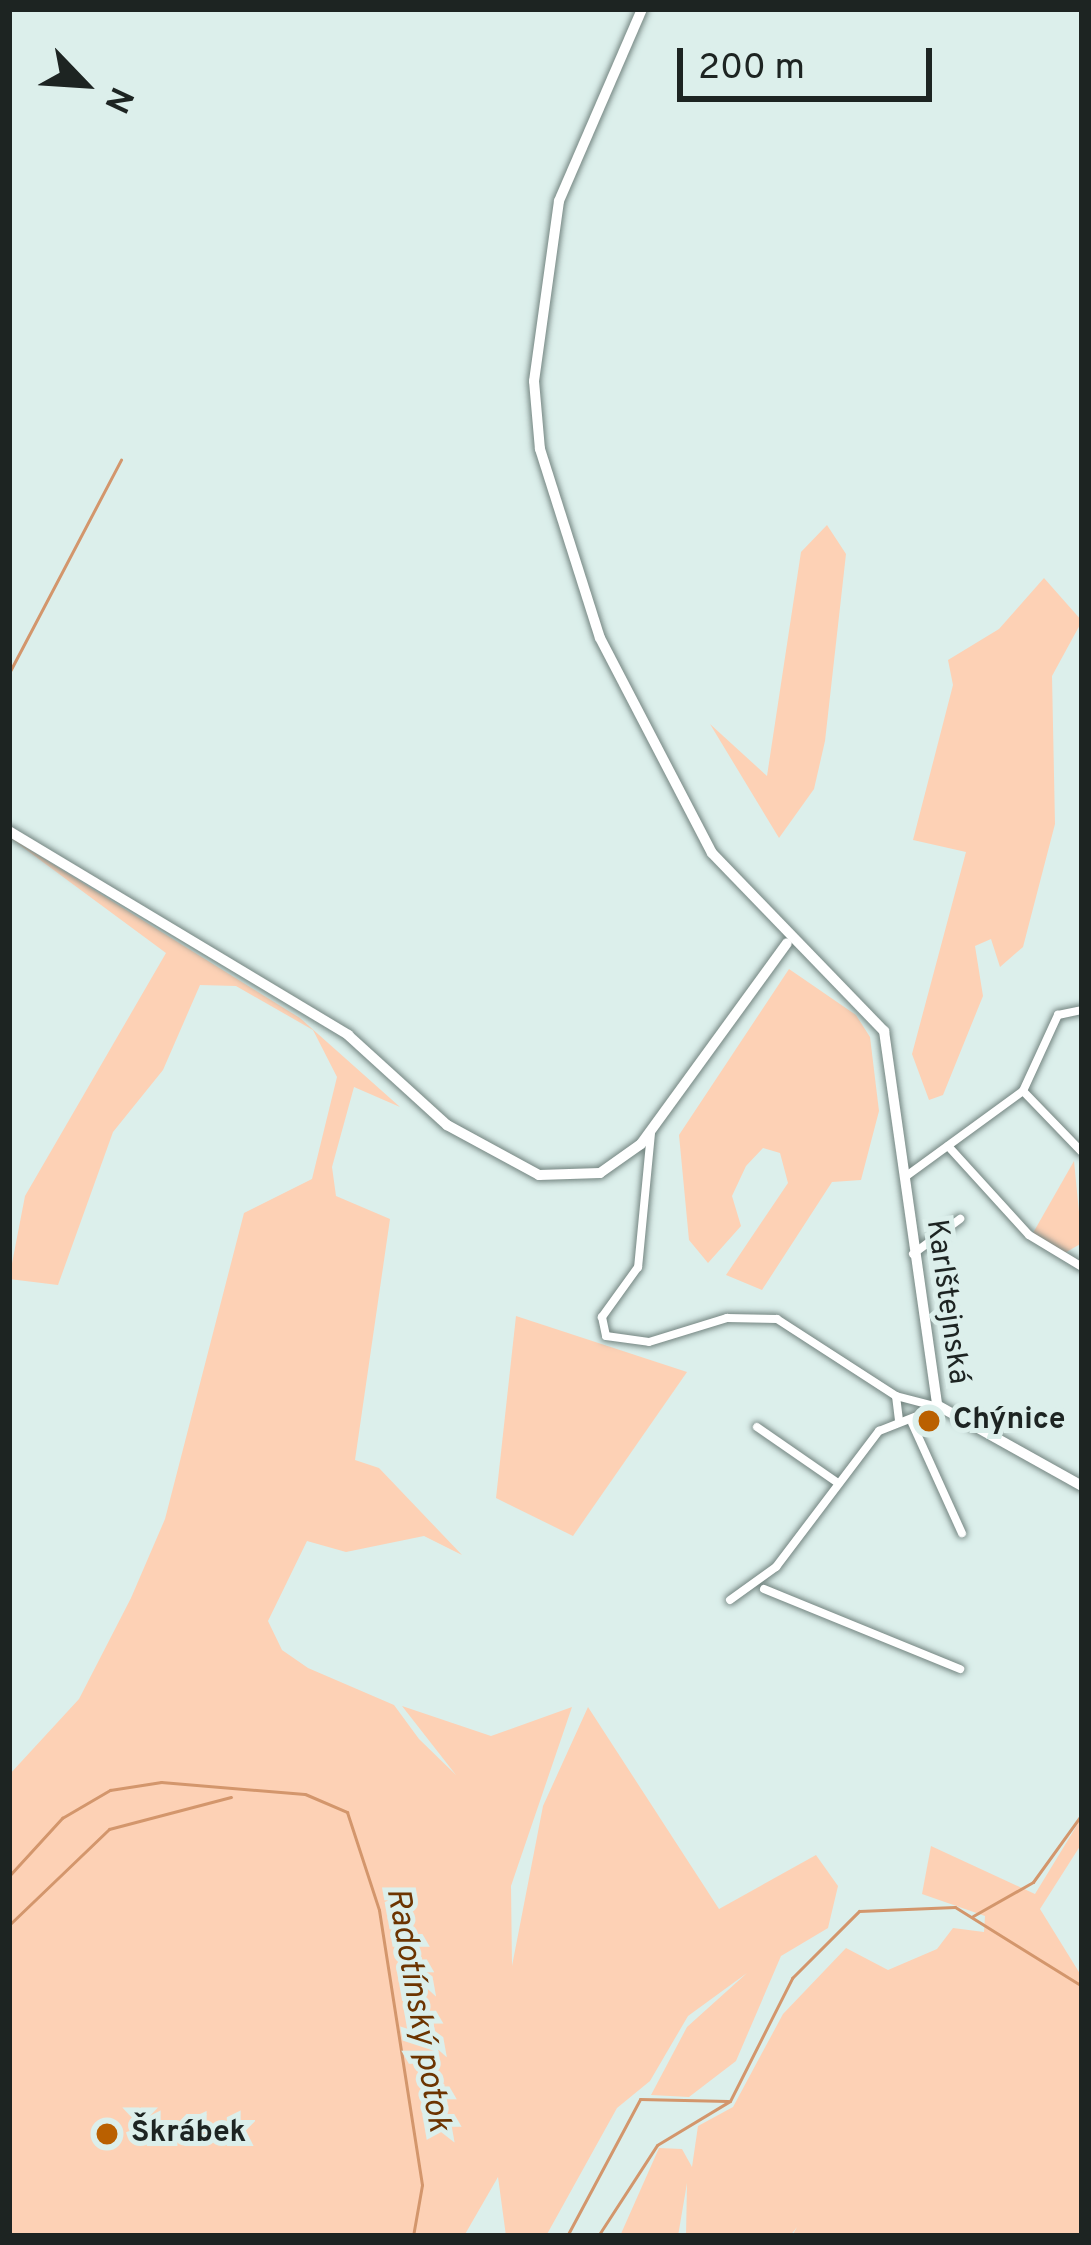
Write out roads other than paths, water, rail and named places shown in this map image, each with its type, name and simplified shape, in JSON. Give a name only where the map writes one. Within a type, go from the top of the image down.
[{"type":"main road","points":[[9,831],[348,1035],[448,1125],[523,1169],[600,1173],[651,1133],[788,943],[712,853],[614,667],[540,449],[534,381],[559,201],[642,9]]},
{"type":"main road","name":"Karlštejnská","points":[[788,943],[857,995],[887,1041],[912,1255],[938,1407],[1082,1486]]},
{"type":"street","points":[[905,1177],[1023,1090],[1058,1015],[1082,1010]]},
{"type":"street","points":[[1023,1090],[1082,1152]]},
{"type":"street","points":[[651,1133],[638,1267],[602,1317],[606,1336],[649,1342],[727,1318],[777,1319],[896,1396],[938,1407]]},
{"type":"street","points":[[948,1146],[1029,1235],[1082,1267]]},
{"type":"street","points":[[912,1255],[960,1220]]},
{"type":"street","points":[[896,1396],[899,1422]]},
{"type":"street","points":[[730,1600],[776,1567],[838,1483],[899,1422],[912,1423],[938,1407]]},
{"type":"street","points":[[912,1423],[962,1532]]},
{"type":"street","points":[[758,1427],[838,1483]]},
{"type":"street","points":[[764,1589],[959,1669]]},
{"type":"waterway","points":[[9,673],[121,460]]},
{"type":"waterway","name":"Radotínský potok","points":[[9,1876],[62,1818],[110,1790],[161,1782],[305,1794],[347,1812],[379,1910],[422,2185],[413,2236]]},
{"type":"waterway","points":[[9,1925],[109,1829],[231,1797]]},
{"type":"waterway","points":[[973,1916],[1033,1882],[1082,1814]]},
{"type":"waterway","name":"Radotínský potok","points":[[598,2236],[657,2145],[730,2101],[792,1978],[859,1911],[955,1907],[1082,1986]]},
{"type":"waterway","points":[[567,2236],[640,2099],[728,2101]]},
{"type":"place","name":"Chýnice","points":[[929,1421]]},
{"type":"place","name":"Škrábek","points":[[107,2134]]}]
